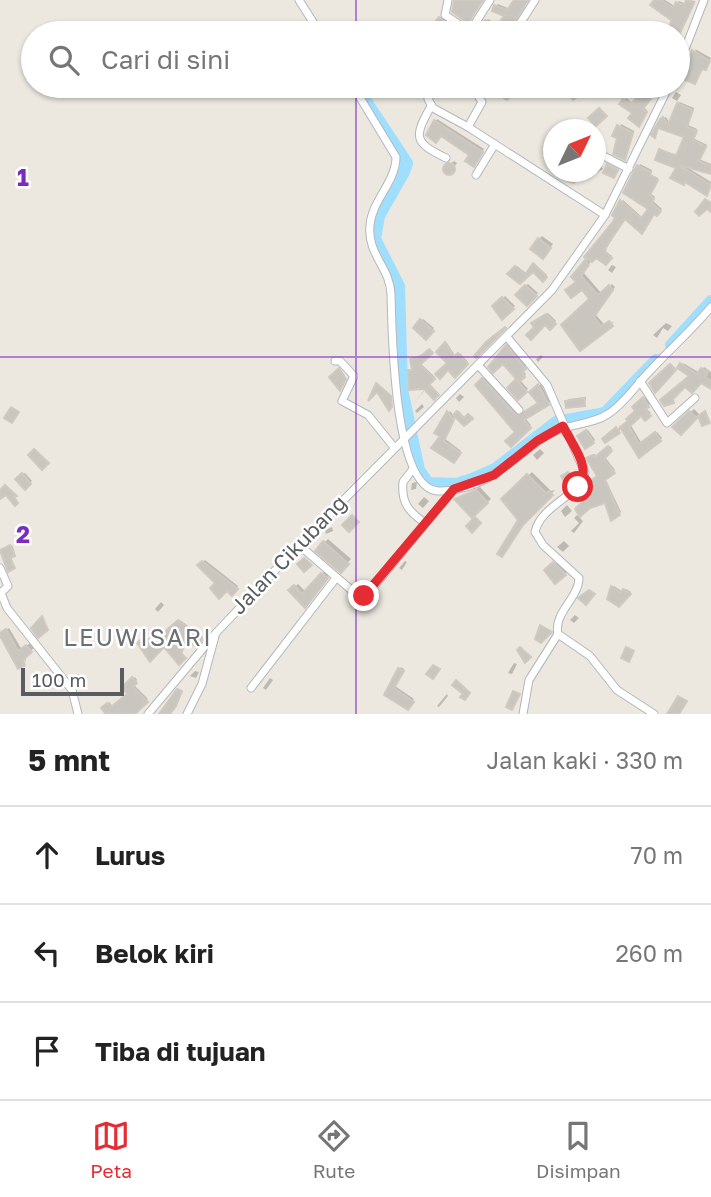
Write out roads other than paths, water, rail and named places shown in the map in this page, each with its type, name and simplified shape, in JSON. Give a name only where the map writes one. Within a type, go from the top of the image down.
[{"type":"street","points":[[299,0],[312,21]]},
{"type":"street","points":[[448,0],[445,15],[453,21]]},
{"type":"street","points":[[476,21],[489,0]]},
{"type":"street","points":[[522,21],[535,0]]},
{"type":"street","points":[[690,36],[704,0]]},
{"type":"street","points":[[359,98],[396,157],[395,169],[372,213],[369,232],[372,251],[391,286],[396,384],[409,431],[413,469],[427,487],[437,491],[454,489],[494,475],[561,422],[610,413],[711,307]]},
{"type":"street","points":[[429,98],[431,106],[606,215]]},
{"type":"street","points":[[468,127],[481,102],[479,98]]},
{"type":"street","name":"Jalan Cikubang","points":[[148,714],[215,634],[393,446],[508,337],[552,290],[606,215],[663,98]]},
{"type":"street","points":[[431,106],[420,127],[419,139],[422,145],[446,158]]},
{"type":"street","points":[[476,175],[495,145]]},
{"type":"street","points":[[606,157],[629,169]]},
{"type":"street","points":[[508,337],[540,374],[584,468],[584,476],[578,487],[547,513],[535,531],[543,545],[579,578],[579,585],[557,626],[558,634],[529,680],[523,714]]},
{"type":"street","points":[[335,361],[340,360],[354,376],[342,401],[368,415],[393,446]]},
{"type":"street","points":[[478,365],[519,410]]},
{"type":"street","points":[[640,381],[667,423],[695,398]]},
{"type":"street","points":[[413,469],[403,482],[404,500],[411,514],[425,523]]},
{"type":"street","points":[[299,545],[356,594],[366,596],[454,489]]},
{"type":"street","points":[[0,568],[8,586],[1,593],[7,608],[72,690],[78,714]]},
{"type":"street","points":[[251,688],[336,578]]},
{"type":"street","points":[[187,714],[202,684],[215,634]]},
{"type":"street","points":[[558,634],[590,656],[617,690],[654,714]]},
{"type":"waterway","points":[[364,98],[407,163],[379,216],[375,239],[399,286],[402,389],[419,470],[428,483],[457,484],[472,479],[495,469],[556,422],[605,413],[656,360]]},
{"type":"waterway","points":[[671,345],[711,301]]},
{"type":"district","name":"LEUWISARI","points":[[138,638]]}]
